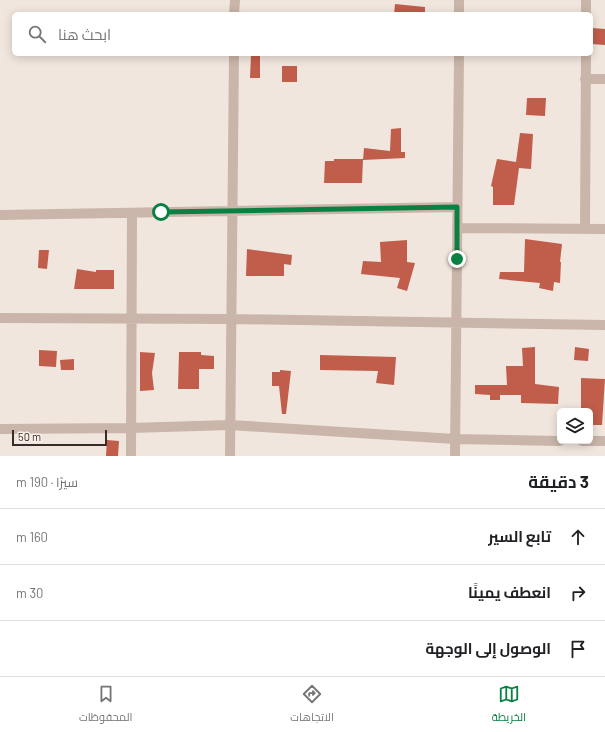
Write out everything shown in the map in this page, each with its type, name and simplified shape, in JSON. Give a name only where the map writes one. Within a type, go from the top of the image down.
[{"type":"street","points":[[234,0],[234,12]]},
{"type":"street","points":[[459,0],[459,12]]},
{"type":"street","points":[[586,0],[586,12]]},
{"type":"street","points":[[230,456],[234,56]]},
{"type":"street","points":[[455,456],[459,56]]},
{"type":"street","points":[[585,229],[586,56]]},
{"type":"street","points":[[586,79],[605,79]]},
{"type":"street","points":[[0,215],[457,207]]},
{"type":"street","points":[[131,456],[132,213]]},
{"type":"street","points":[[457,228],[605,229]]},
{"type":"street","points":[[0,318],[231,319],[456,322],[605,326]]},
{"type":"street","points":[[0,429],[131,428],[230,424],[455,439],[557,441]]},
{"type":"street","points":[[593,441],[605,441]]},
{"type":"building","points":[[395,4],[425,7],[425,12],[394,12]]},
{"type":"building","points":[[593,28],[605,29],[605,45],[593,44]]},
{"type":"building","points":[[251,56],[260,56],[260,78],[250,78]]},
{"type":"building","points":[[282,66],[297,66],[297,82],[282,82]]},
{"type":"building","points":[[527,98],[546,98],[545,116],[526,115]]},
{"type":"building","points":[[401,128],[401,152],[405,152],[405,158],[363,160],[364,148],[390,151],[391,129]]},
{"type":"building","points":[[520,133],[533,134],[531,169],[519,168],[514,205],[493,205],[493,187],[491,186],[497,159],[516,162]]},
{"type":"building","points":[[334,159],[363,159],[362,183],[324,183],[325,161],[334,161]]},
{"type":"building","points":[[525,239],[562,244],[560,283],[554,282],[553,291],[539,288],[540,283],[499,279],[500,272],[524,272]]},
{"type":"building","points":[[407,240],[407,262],[415,263],[407,291],[397,288],[400,278],[361,274],[363,261],[381,262],[380,242]]},
{"type":"building","points":[[247,249],[292,255],[291,265],[284,264],[284,276],[246,276]]},
{"type":"building","points":[[39,250],[49,250],[47,269],[38,268]]},
{"type":"building","points":[[77,269],[96,272],[96,270],[114,270],[114,289],[74,289]]},
{"type":"building","points":[[535,347],[535,384],[559,387],[558,404],[521,403],[521,395],[500,395],[500,400],[490,400],[490,395],[475,394],[475,385],[507,385],[506,366],[523,366],[522,348]]},
{"type":"building","points":[[575,347],[589,349],[588,361],[574,360]]},
{"type":"building","points":[[39,350],[57,351],[56,367],[39,366]]},
{"type":"building","points":[[140,352],[155,353],[152,373],[154,390],[140,391]]},
{"type":"building","points":[[179,352],[201,352],[201,355],[214,356],[214,369],[199,369],[199,389],[178,389]]},
{"type":"building","points":[[320,355],[396,357],[394,385],[376,383],[378,371],[320,370]]},
{"type":"building","points":[[74,359],[74,370],[61,370],[60,360]]},
{"type":"building","points":[[280,370],[291,371],[286,414],[282,414],[279,386],[272,386],[272,372],[280,372]]},
{"type":"building","points":[[581,378],[605,379],[602,425],[593,425],[593,408],[581,408]]},
{"type":"building","points":[[107,440],[119,441],[118,456],[106,456]]},
{"type":"route","points":[[161,212],[457,207],[457,259]]}]
